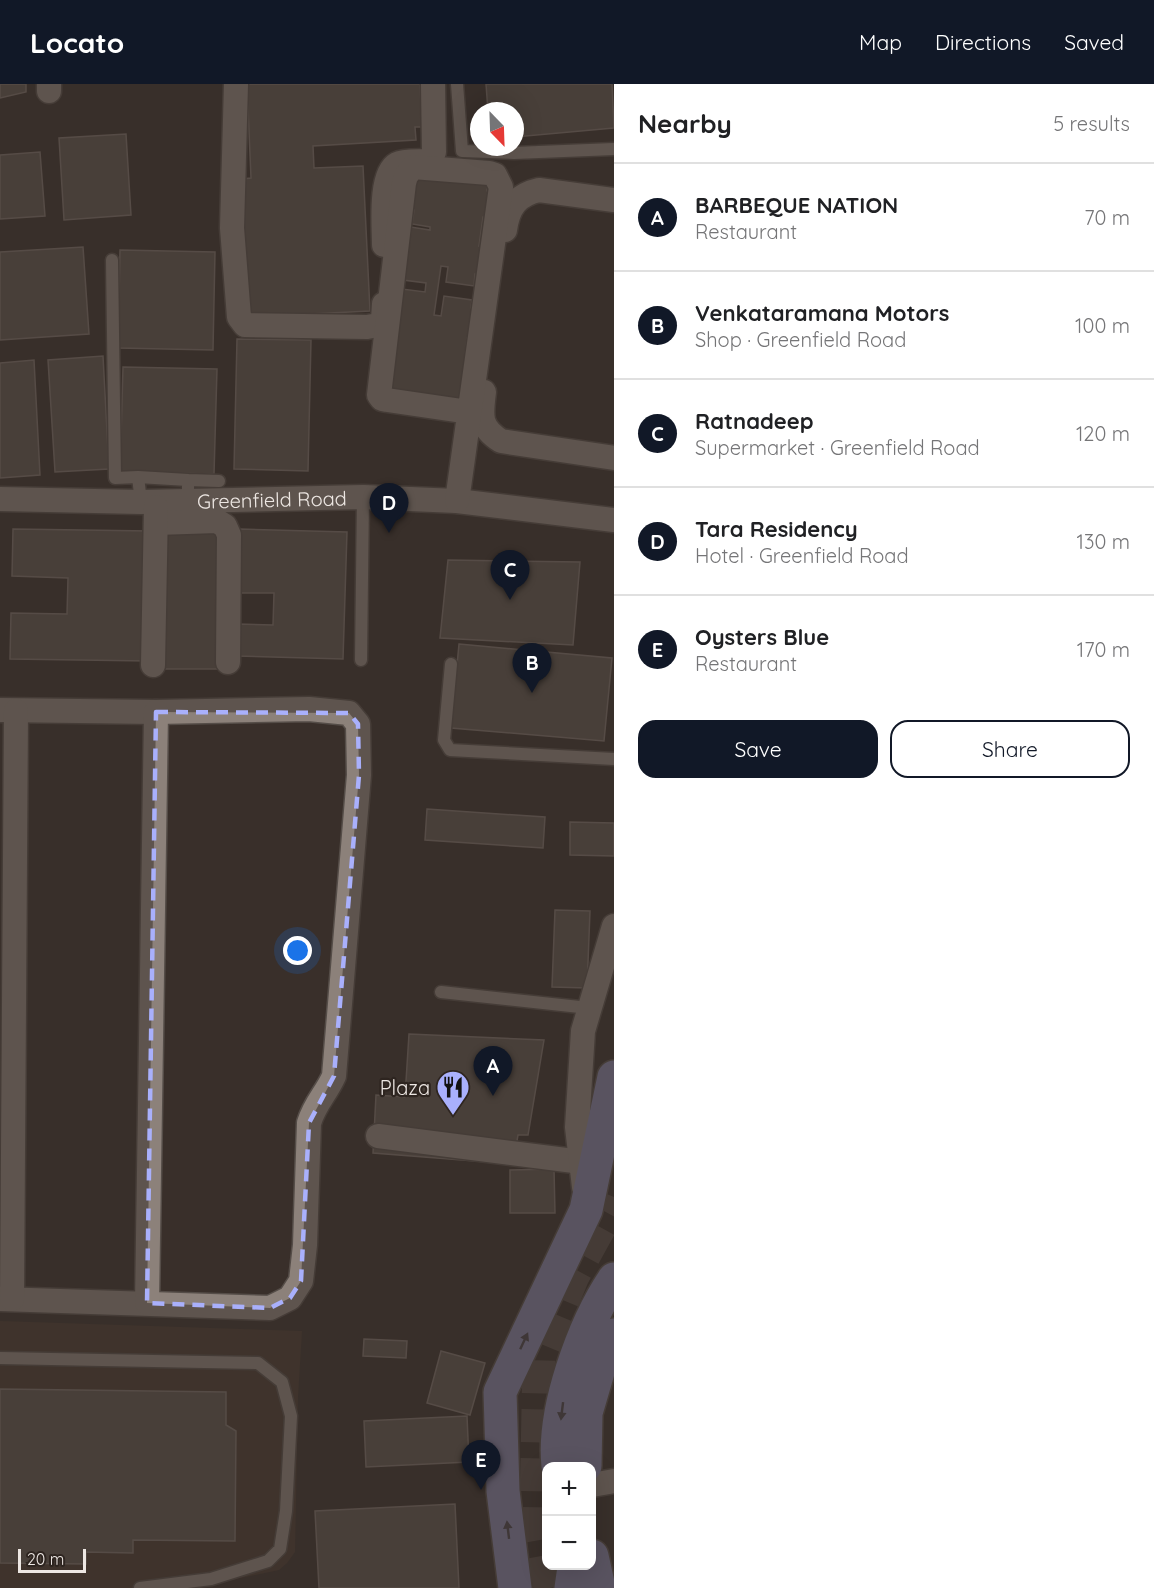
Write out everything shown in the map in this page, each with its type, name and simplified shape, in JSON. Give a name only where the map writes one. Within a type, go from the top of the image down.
[{"type":"main road","points":[[515,1588],[503,1491],[500,1392],[586,1210],[614,1077]]},
{"type":"main road","points":[[557,1462],[556,1454],[566,1391],[578,1351],[602,1297],[614,1280]]},
{"type":"main road","points":[[585,1462],[586,1413],[600,1365],[614,1335]]},
{"type":"main road","points":[[578,1573],[599,1588]]},
{"type":"street","points":[[236,84],[232,228],[239,317],[242,323],[245,325],[367,327],[378,325],[385,313],[383,196],[385,186],[396,164],[429,161],[432,158],[434,152],[433,84]]},
{"type":"street","points":[[457,501],[501,187],[495,176],[489,173],[413,167],[404,183],[379,395],[382,399],[387,400],[469,412]]},
{"type":"street","points":[[613,451],[501,441],[490,435],[482,422],[482,407],[507,218],[512,206],[518,198],[539,190],[614,200]]},
{"type":"street","name":"Greenfield Road","points":[[0,499],[167,504],[363,497],[457,501],[614,520]]},
{"type":"street","points":[[153,665],[167,504],[217,521],[225,526],[229,535],[228,662]]},
{"type":"street","points":[[309,709],[349,713],[358,724],[359,775],[334,1076],[328,1090],[313,1108],[309,1123],[301,1281],[290,1298],[270,1308],[6,1299],[8,710],[156,712],[309,709]]},
{"type":"street","points":[[147,1304],[156,712]]},
{"type":"street","points":[[586,1210],[577,1127],[583,1031],[614,926]]},
{"type":"street","points":[[378,1136],[582,1162]]},
{"type":"street","points":[[596,1484],[614,1481]]},
{"type":"lane","points":[[457,84],[462,152],[514,153],[614,149]]},
{"type":"lane","points":[[112,260],[116,478],[138,477],[167,504]]},
{"type":"lane","points":[[138,477],[167,504]]},
{"type":"lane","points":[[167,504],[219,480]]},
{"type":"lane","points":[[362,660],[363,497]]},
{"type":"lane","points":[[451,664],[444,740],[450,750],[614,759]]},
{"type":"lane","points":[[441,992],[589,1008]]},
{"type":"lane","points":[[0,1358],[258,1363],[282,1382],[291,1416],[286,1511],[280,1549],[268,1561],[211,1579],[140,1588]]},
{"type":"highlighted area","points":[[156,712],[349,713],[358,724],[359,775],[334,1076],[309,1123],[301,1281],[290,1298],[270,1308],[147,1303]]},
{"type":"shaded area","points":[[0,1321],[302,1331],[298,1397],[295,1552],[287,1563],[279,1570],[192,1588],[0,1588]]},
{"type":"building","points":[[0,84],[26,84],[26,92],[0,98]]},
{"type":"building","points":[[247,84],[420,84],[422,127],[415,127],[416,140],[313,146],[314,168],[363,166],[370,311],[248,317],[242,179],[251,178]]},
{"type":"building","points":[[486,84],[612,84],[614,128],[524,136],[524,102],[487,102]]},
{"type":"building","points":[[126,134],[131,215],[64,220],[59,138]]},
{"type":"building","points":[[40,152],[45,216],[0,219],[0,155]]},
{"type":"building","points":[[415,172],[488,181],[487,191],[493,192],[490,218],[483,217],[479,246],[486,247],[482,275],[475,274],[474,286],[446,282],[448,267],[441,266],[434,315],[441,316],[444,296],[472,300],[471,308],[477,309],[474,339],[467,338],[464,365],[470,365],[466,394],[460,393],[458,404],[385,395],[402,289],[425,292],[426,283],[403,280],[406,239],[410,239],[411,227],[430,230],[430,227],[412,224],[414,210],[410,210]]},
{"type":"building","points":[[83,247],[89,334],[0,340],[0,252]]},
{"type":"building","points":[[120,250],[215,252],[213,350],[118,348]]},
{"type":"building","points":[[237,339],[311,340],[308,471],[234,469]]},
{"type":"building","points":[[103,356],[109,469],[55,472],[48,360]]},
{"type":"building","points":[[34,360],[40,475],[0,478],[0,363]]},
{"type":"building","points":[[123,367],[217,369],[214,474],[120,472]]},
{"type":"building","points":[[13,529],[150,531],[148,661],[10,659],[11,613],[67,614],[68,578],[12,576]]},
{"type":"building","points":[[240,529],[347,532],[343,659],[237,656],[238,624],[273,625],[274,593],[239,593]]},
{"type":"building","points":[[221,531],[220,669],[161,669],[162,532]]},
{"type":"building","points":[[448,560],[580,562],[573,645],[440,638]]},
{"type":"building","points":[[459,644],[612,658],[604,741],[451,728]]},
{"type":"building","points":[[427,809],[545,817],[543,848],[425,840]]},
{"type":"building","points":[[570,822],[614,823],[614,856],[570,855]]},
{"type":"building","points":[[555,910],[590,911],[587,988],[552,987]]},
{"type":"building","name":"Plaza","points":[[409,1034],[544,1040],[528,1135],[518,1135],[513,1164],[373,1153],[376,1095],[405,1097]]},
{"type":"building","points":[[554,1169],[555,1213],[510,1213],[510,1170]]},
{"type":"building","points":[[364,1339],[407,1341],[406,1358],[363,1356]]},
{"type":"building","points":[[441,1351],[485,1363],[470,1415],[427,1403]]},
{"type":"building","points":[[0,1389],[226,1392],[226,1425],[236,1431],[235,1541],[133,1540],[133,1553],[86,1552],[86,1564],[0,1563]]},
{"type":"building","points":[[467,1416],[469,1462],[366,1467],[364,1421]]},
{"type":"building","points":[[455,1504],[459,1588],[319,1588],[315,1511]]},
{"type":"tunnel","points":[[550,1588],[536,1513],[539,1358],[573,1276],[614,1197]]},
{"type":"place","name":"Tara Residency","points":[[389,533]]},
{"type":"place","name":"Ratnadeep","points":[[510,600]]},
{"type":"place","name":"Venkataramana Motors","points":[[532,693]]},
{"type":"place","name":"BARBEQUE NATION","points":[[493,1096]]},
{"type":"place","name":"Plaza","points":[[453,1116]]},
{"type":"place","name":"Oysters Blue","points":[[481,1490]]}]
